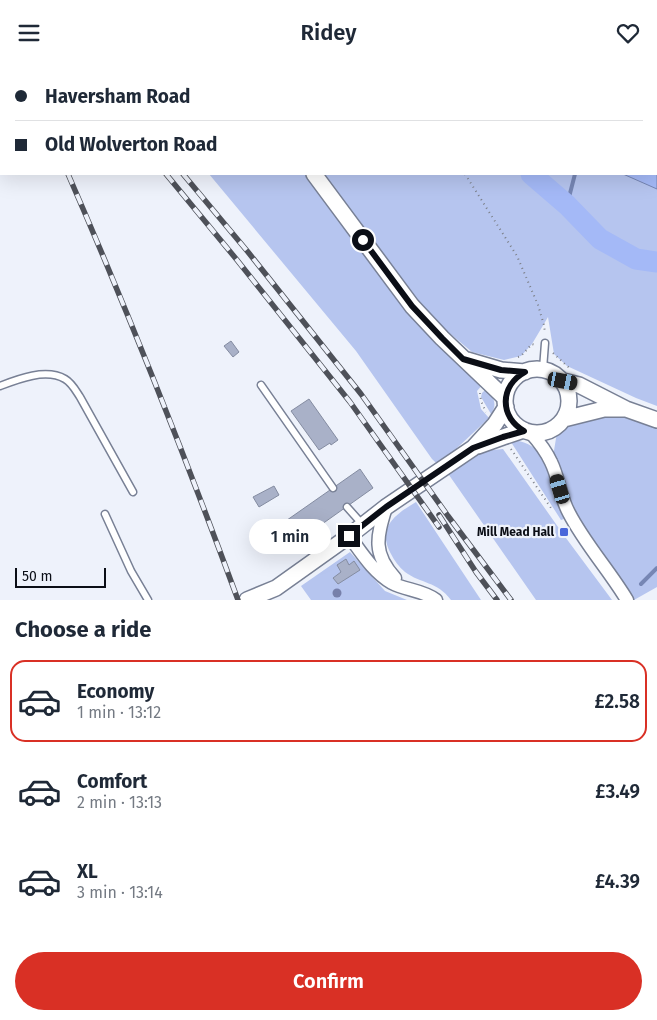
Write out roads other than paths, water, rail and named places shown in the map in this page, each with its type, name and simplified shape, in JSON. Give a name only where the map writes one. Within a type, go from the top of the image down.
[{"type":"street","points":[[315,175],[412,306],[489,383],[506,403],[510,419],[528,432],[545,449],[552,463],[568,511],[588,545],[627,600]]},
{"type":"street","points":[[463,359],[501,370],[525,372]]},
{"type":"street","points":[[499,430],[509,385],[519,375],[534,369],[543,369],[563,381],[579,385],[626,409],[657,420]]},
{"type":"street","points":[[247,600],[276,588],[386,507],[499,430],[538,433],[552,430],[558,426],[567,413],[570,400],[563,381]]},
{"type":"street","points":[[564,419],[604,409],[626,409]]},
{"type":"street","points":[[386,507],[378,548],[386,569],[402,586]]},
{"type":"street","points":[[349,536],[374,569],[392,583],[436,600]]},
{"type":"lane","points":[[543,369],[544,346]]},
{"type":"lane","points":[[0,386],[40,375],[64,379],[70,383],[80,397],[133,492]]},
{"type":"lane","points":[[261,385],[333,488]]},
{"type":"lane","points":[[347,507],[362,525]]},
{"type":"lane","points":[[105,514],[131,571],[148,600]]},
{"type":"waterway","points":[[532,175],[567,205],[600,239],[636,259],[657,262]]},
{"type":"waterway","points":[[567,205],[575,175]]},
{"type":"waterway","points":[[641,584],[657,568]]},
{"type":"railway","points":[[68,175],[156,385],[238,600]]},
{"type":"railway","points":[[167,175],[350,402],[439,527]]},
{"type":"railway","points":[[184,175],[361,394],[511,600]]},
{"type":"railway","points":[[439,515],[476,572],[497,600]]},
{"type":"place","name":"Mill Mead Hall","points":[[564,532]]}]
